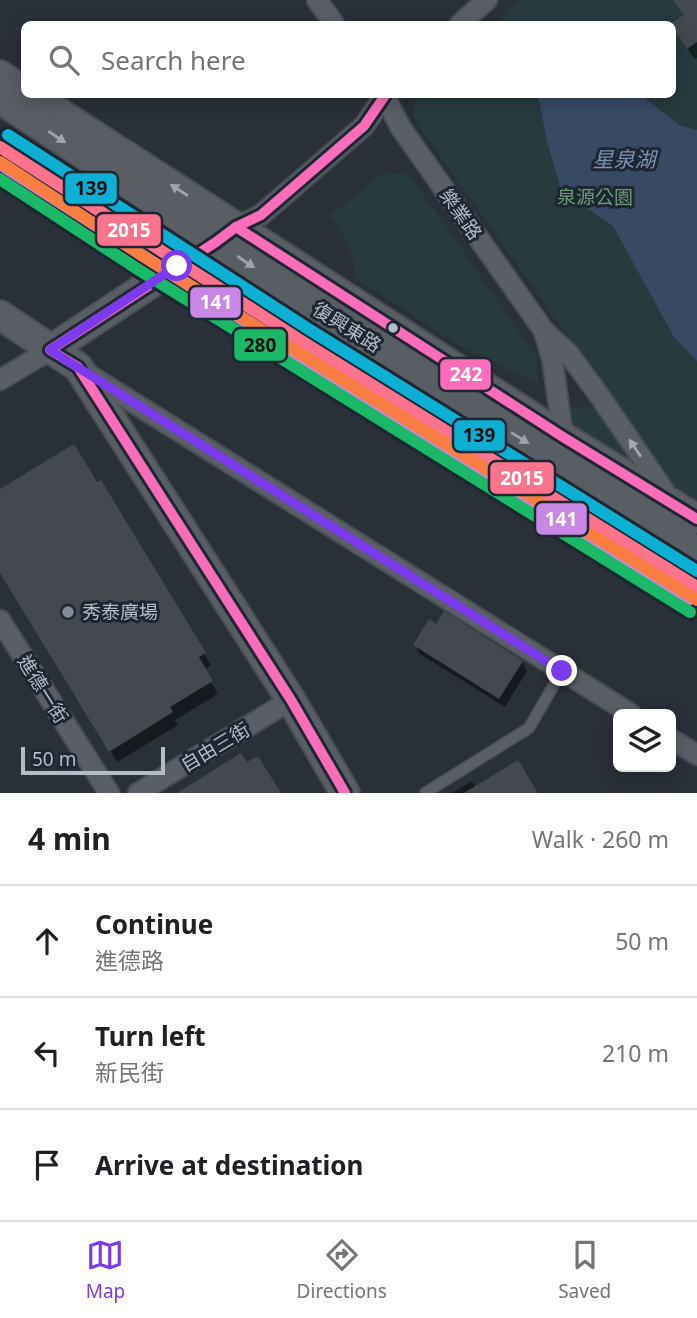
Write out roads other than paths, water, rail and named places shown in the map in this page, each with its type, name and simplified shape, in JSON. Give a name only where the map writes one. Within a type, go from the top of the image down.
[{"type":"street","points":[[317,0],[332,21]]},
{"type":"street","points":[[463,21],[487,0]]},
{"type":"street","points":[[0,75],[21,89]]},
{"type":"street","name":"復興東路","points":[[36,98],[226,235],[697,552]]},
{"type":"street","points":[[1,379],[261,215],[364,125],[382,98]]},
{"type":"street","name":"樂業路","points":[[386,98],[401,128],[544,331],[568,354],[599,395],[673,505]]},
{"type":"street","name":"復興東路","points":[[0,99],[697,519]]},
{"type":"street","points":[[0,315],[78,368],[623,709]]},
{"type":"street","name":"樂業路","points":[[544,331],[552,358],[569,468]]},
{"type":"street","points":[[78,368],[291,700],[345,793]]},
{"type":"street","name":"進德一街","points":[[0,620],[109,793]]},
{"type":"street","name":"自由三街","points":[[138,793],[291,700]]},
{"type":"street","points":[[676,742],[697,755]]},
{"type":"lane","points":[[425,793],[529,728],[562,671]]},
{"type":"water","name":"星泉湖","points":[[539,98],[645,98],[679,125],[697,130],[697,361],[674,337],[613,226],[561,190],[546,138]]},
{"type":"place","name":"秀泰廣場","points":[[68,612]]},
{"type":"park label","name":"泉源公園","points":[[595,197]]}]
